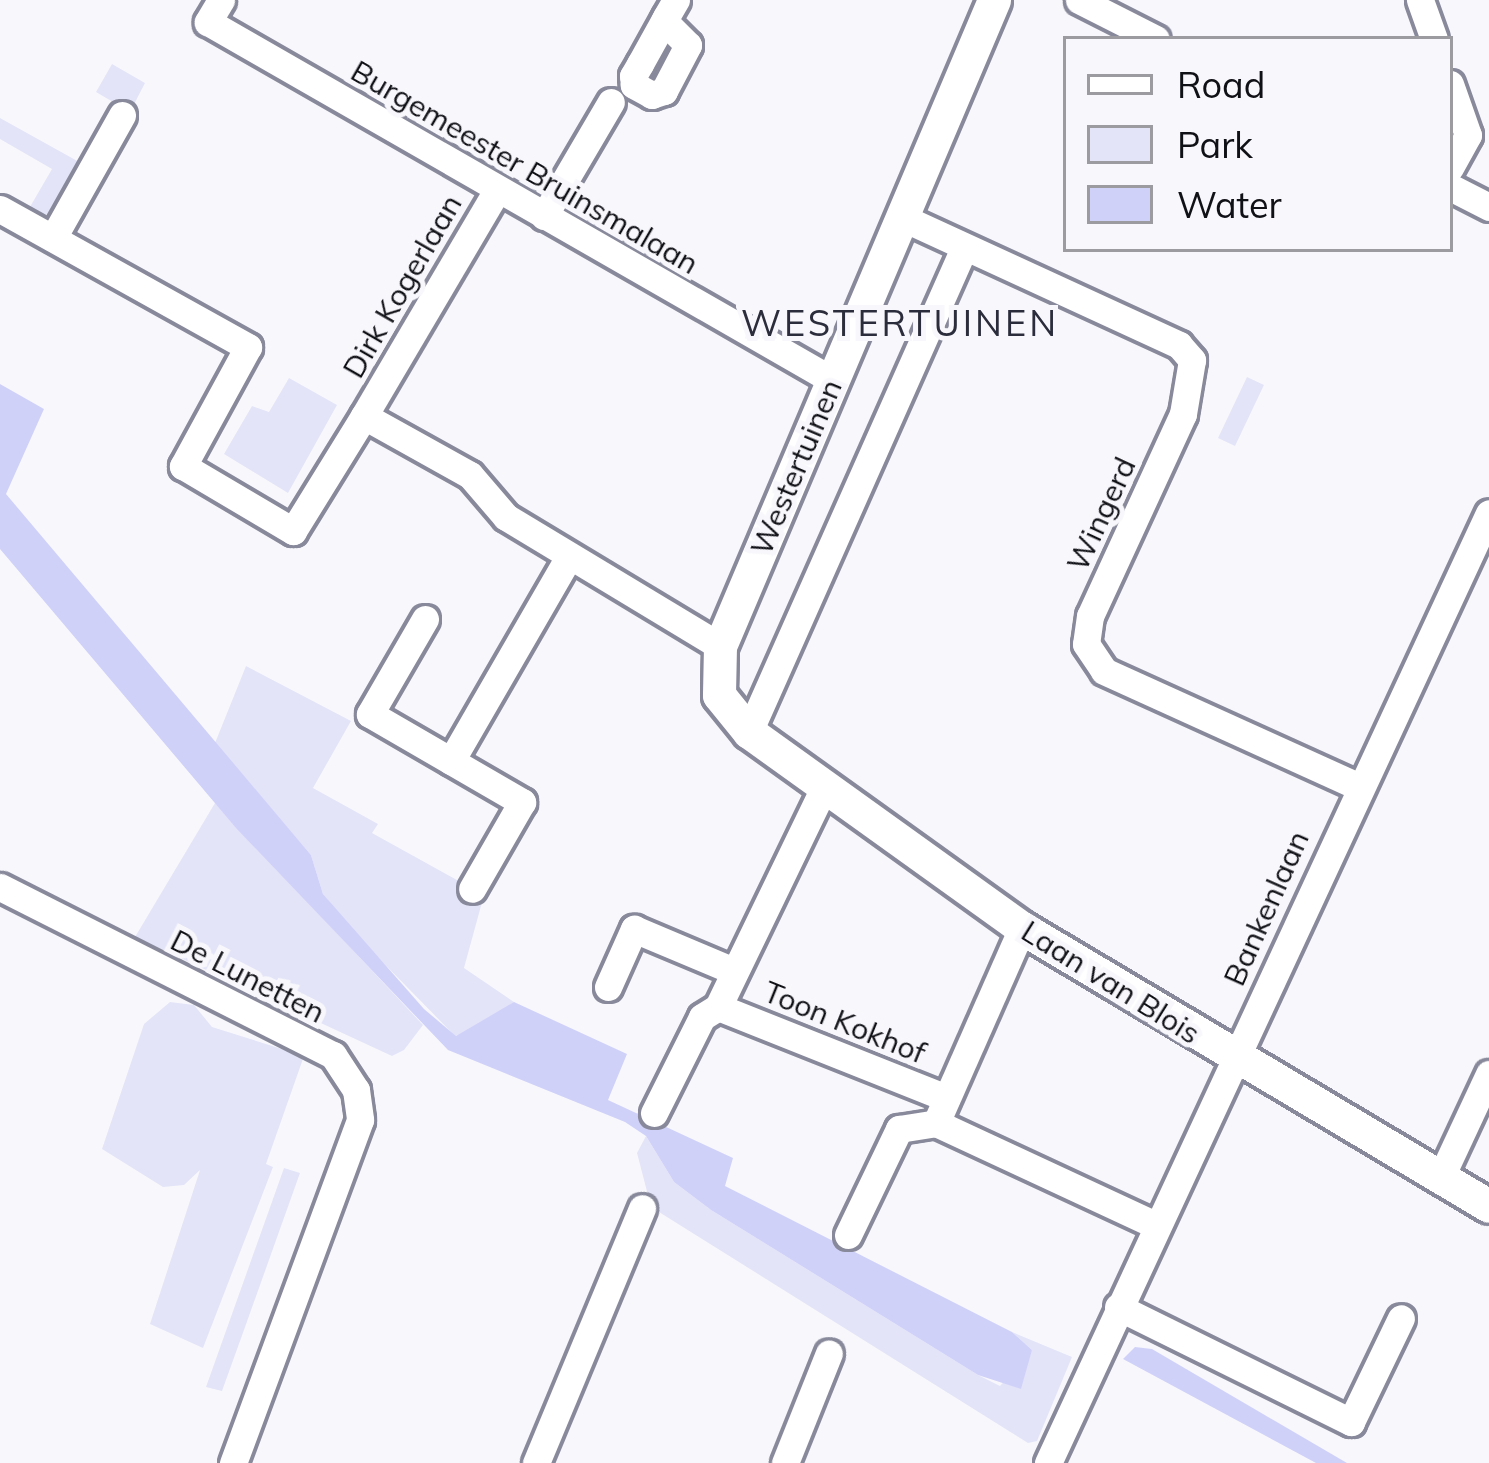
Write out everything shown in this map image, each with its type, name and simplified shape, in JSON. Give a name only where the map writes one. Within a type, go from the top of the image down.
[{"type":"street","name":"Burgemeester Bruinsmalaan","points":[[221,0],[208,22],[832,380]]},
{"type":"street","name":"Westertuinen","points":[[749,732],[719,695],[720,646],[994,0]]},
{"type":"street","points":[[1078,0],[1150,36]]},
{"type":"street","points":[[1420,0],[1433,36]]},
{"type":"street","points":[[1453,92],[1468,135],[1453,162]]},
{"type":"street","points":[[544,216],[611,102]]},
{"type":"street","points":[[0,208],[53,238],[122,115]]},
{"type":"street","points":[[1453,189],[1489,207]]},
{"type":"street","name":"Dirk Kogerlaan","points":[[53,238],[248,346],[182,466],[293,531],[497,190]]},
{"type":"street","name":"Wingerd","points":[[901,217],[1180,345],[1192,360],[1183,414],[1090,616],[1086,644],[1104,671],[1358,787]]},
{"type":"street","points":[[749,732],[964,248]]},
{"type":"street","points":[[364,416],[470,475],[506,517],[720,646]]},
{"type":"street","name":"Bankenlaan","points":[[1048,1463],[1358,787],[1479,555],[1489,512]]},
{"type":"street","points":[[452,761],[569,557]]},
{"type":"street","points":[[425,619],[370,714],[522,802],[472,889]]},
{"type":"street","name":"Laan van Blois","points":[[749,732],[1022,928],[1489,1206]]},
{"type":"street","points":[[654,1113],[702,1017],[718,1006],[824,788]]},
{"type":"street","name":"De Lunetten","points":[[0,887],[334,1055],[356,1090],[360,1120],[232,1463]]},
{"type":"street","name":"Toon Kokhof","points":[[941,1110],[1022,928]]},
{"type":"street","points":[[608,987],[634,929],[734,971]]},
{"type":"street","name":"Toon Kokhof","points":[[718,1006],[941,1110],[1156,1226]]},
{"type":"street","points":[[1440,1179],[1489,1074]]},
{"type":"street","points":[[848,1235],[899,1129],[941,1110]]},
{"type":"street","points":[[536,1463],[642,1208]]},
{"type":"street","points":[[1118,1307],[1351,1422],[1401,1318]]},
{"type":"street","points":[[785,1463],[829,1353]]},
{"type":"green space","points":[[112,64],[145,83],[130,112],[96,92]]},
{"type":"green space","points":[[0,118],[81,163],[51,215],[27,212],[52,169],[0,139]]},
{"type":"green space","points":[[1247,377],[1264,385],[1235,446],[1218,438]]},
{"type":"green space","points":[[289,378],[337,405],[288,493],[224,454],[252,406],[269,412]]},
{"type":"green space","points":[[246,666],[351,721],[313,788],[378,824],[372,833],[484,895],[464,968],[514,1002],[474,1031],[455,1036],[357,936],[323,894],[311,855],[215,743]]},
{"type":"green space","points":[[215,803],[423,1025],[404,1050],[392,1056],[135,937]]},
{"type":"green space","points":[[170,1002],[194,1005],[212,1027],[304,1056],[266,1164],[273,1167],[203,1348],[150,1324],[200,1170],[184,1185],[163,1187],[102,1149],[144,1024]]},
{"type":"green space","points":[[646,1136],[674,1182],[711,1210],[978,1375],[1000,1386],[1032,1350],[1012,1332],[1072,1357],[1037,1441],[1028,1443],[651,1207],[637,1153]]},
{"type":"green space","points":[[284,1168],[300,1173],[222,1391],[206,1387]]},
{"type":"water","points":[[0,384],[44,409],[6,494],[311,855],[323,894],[424,1009],[456,1036],[514,1002],[627,1054],[608,1100],[733,1158],[725,1186],[1012,1332],[1032,1350],[1021,1389],[978,1375],[711,1210],[674,1182],[646,1136],[625,1122],[448,1050],[236,828],[0,549]]},
{"type":"water","points":[[1135,1347],[1152,1349],[1347,1463],[1316,1463],[1123,1359]]},
{"type":"district","name":"WESTERTUINEN","points":[[900,323]]}]
